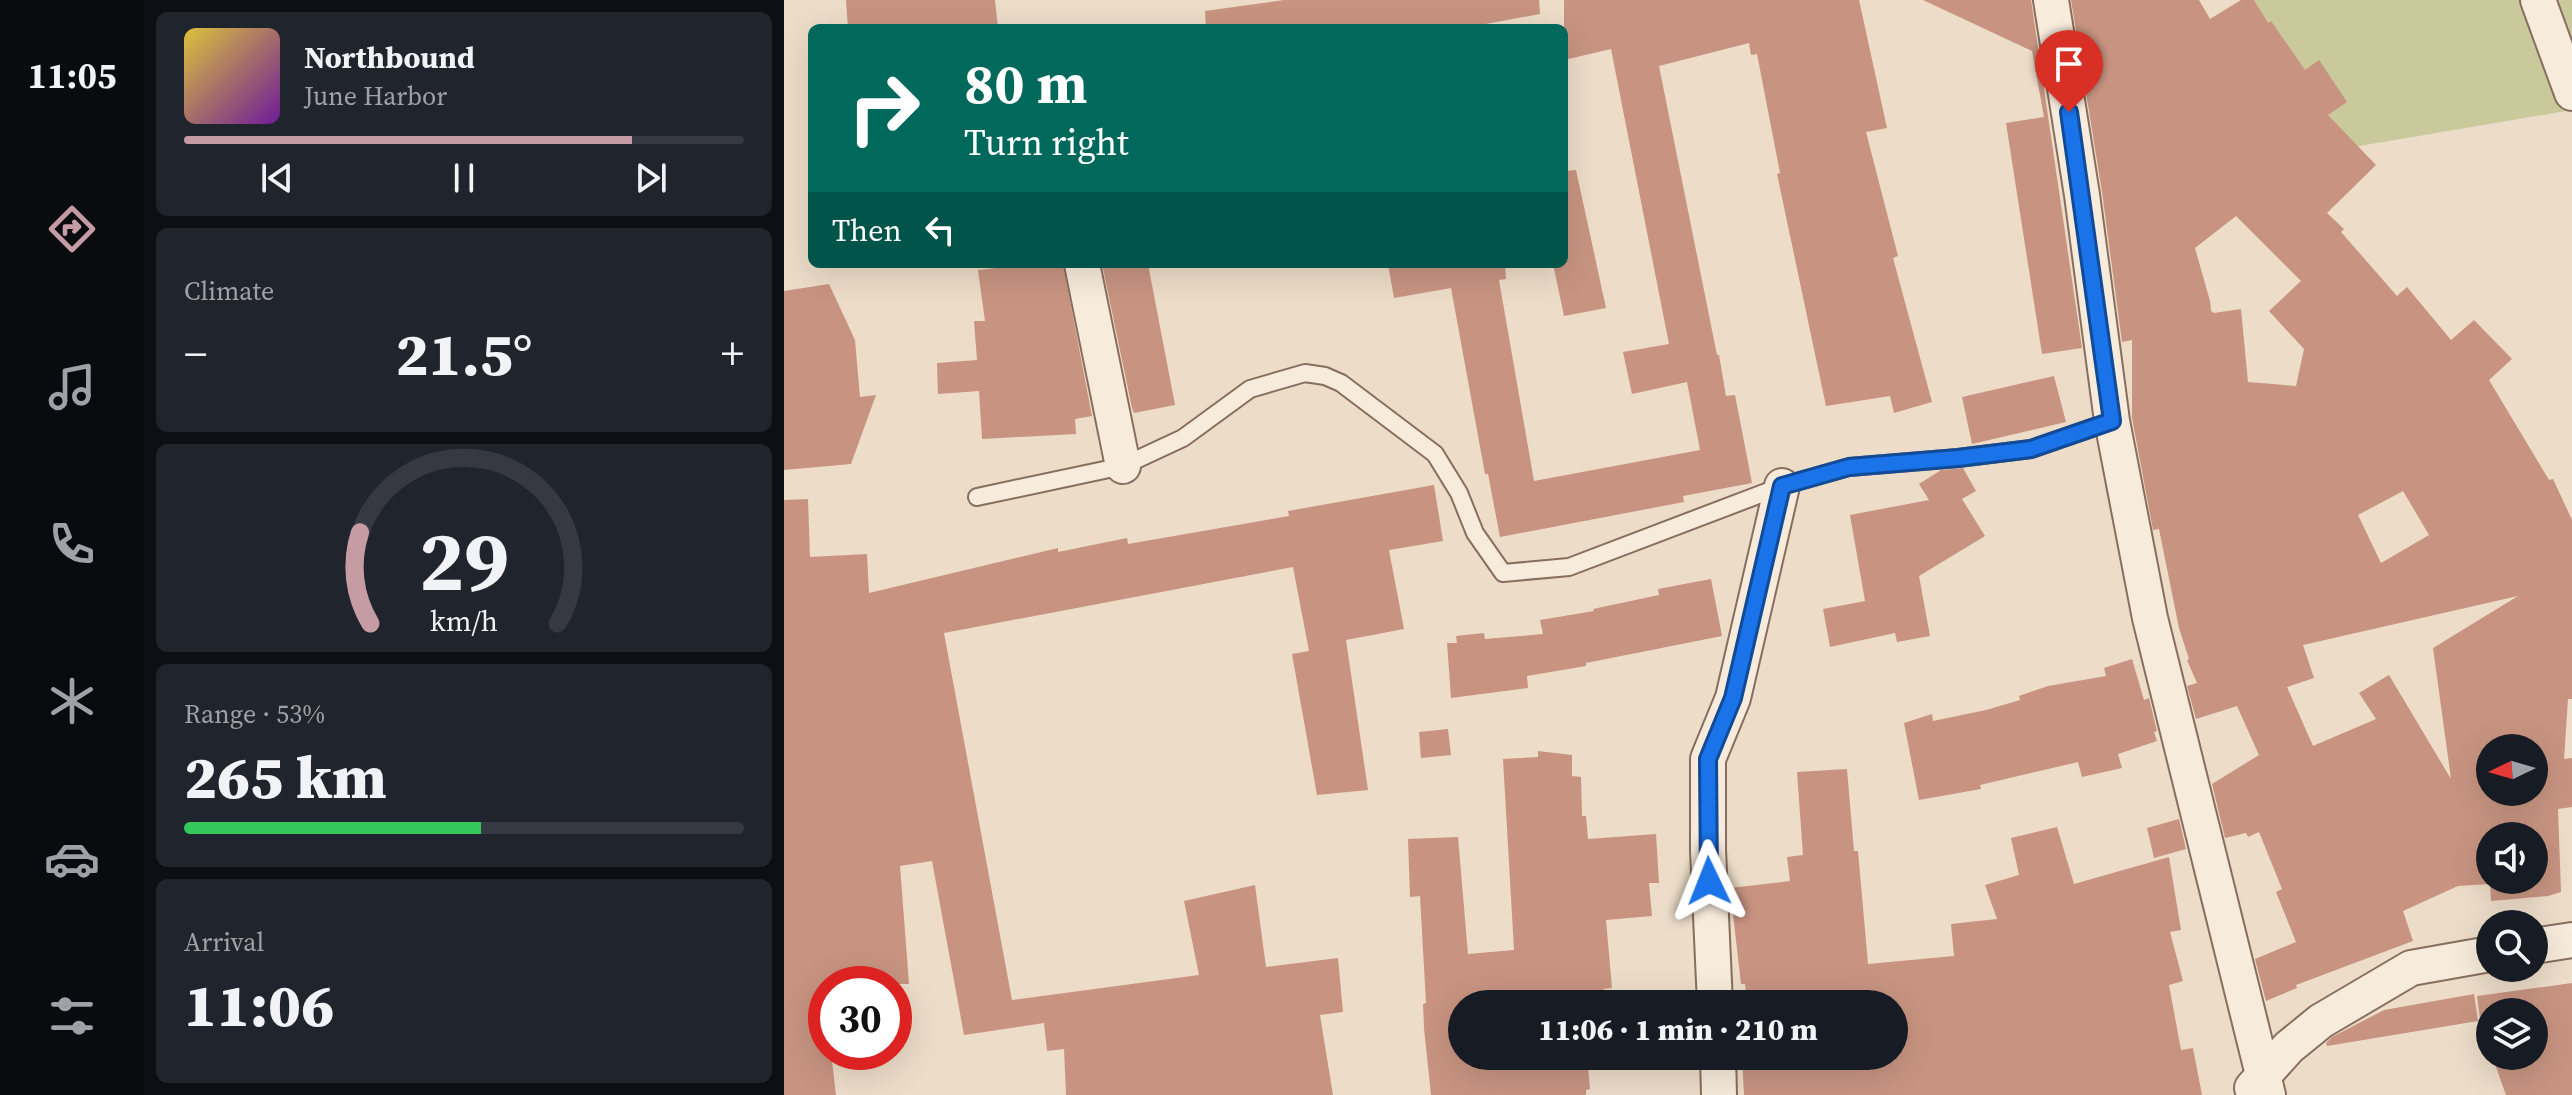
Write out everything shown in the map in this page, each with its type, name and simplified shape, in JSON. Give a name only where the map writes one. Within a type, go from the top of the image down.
[{"type":"street","points":[[2051,0],[2082,195],[2112,421],[2150,618],[2259,1089]]},
{"type":"street","points":[[2526,0],[2550,34]]},
{"type":"street","points":[[2538,0],[2572,93]]},
{"type":"street","points":[[1083,268],[1123,466]]},
{"type":"street","points":[[1714,990],[1708,850],[1708,759],[1733,698],[1782,486]]},
{"type":"street","points":[[2548,944],[2572,940]]},
{"type":"street","points":[[2259,1089],[2289,1047],[2321,1021],[2411,968],[2476,956]]},
{"type":"street","points":[[1718,1070],[1719,1095]]},
{"type":"lane","points":[[977,497],[1123,466],[1183,438],[1250,389],[1305,373],[1325,376],[1341,383],[1435,454],[1459,493],[1475,533],[1503,573],[1569,567],[1782,486],[1849,467],[2031,449],[2112,421]]},
{"type":"green space","points":[[2252,0],[2572,0],[2572,110],[2265,162]]},
{"type":"building","points":[[846,0],[995,0],[998,24],[848,24]]},
{"type":"building","points":[[1284,0],[1539,0],[1540,14],[1486,24],[1206,24],[1205,11]]},
{"type":"building","points":[[1564,0],[1859,0],[1887,128],[1866,132],[1898,256],[1893,258],[1932,402],[1894,413],[1890,396],[1826,406],[1777,174],[1780,173],[1757,54],[1751,55],[1749,43],[1659,66],[1726,396],[1735,395],[1752,483],[1683,496],[1684,502],[1500,537],[1488,474],[1485,474],[1451,288],[1394,298],[1389,268],[1505,268],[1506,279],[1499,280],[1534,481],[1700,450],[1687,382],[1632,394],[1623,352],[1669,344],[1611,49],[1568,59],[1568,24],[1564,24]]},
{"type":"building","points":[[1923,0],[2031,0],[2082,348],[2042,354],[2006,123],[2044,117],[2032,51]]},
{"type":"building","points":[[2071,0],[2199,0],[2210,19],[2241,0],[2254,0],[2305,70],[2319,60],[2347,102],[2328,115],[2376,165],[2327,213],[2344,229],[2341,232],[2397,296],[2407,287],[2451,340],[2474,320],[2512,359],[2489,380],[2549,480],[2553,479],[2572,520],[2572,699],[2568,699],[2564,759],[2572,758],[2572,807],[2558,809],[2561,892],[2548,896],[2491,901],[2491,894],[2548,894],[2548,822],[2476,822],[2476,885],[2458,886],[2403,911],[2413,941],[2296,985],[2297,988],[2266,1001],[2255,959],[2296,942],[2276,892],[2282,889],[2259,832],[2248,837],[2246,833],[2225,838],[2212,784],[2259,755],[2237,706],[2196,719],[2187,686],[2197,683],[2179,628],[2159,529],[2153,530],[2132,418],[2132,340],[2122,342]],"holes":[[[2236,216],[2301,281],[2269,311],[2304,349],[2296,386],[2248,382],[2241,309],[2211,311],[2195,248]],[[2403,491],[2429,535],[2381,563],[2358,515]],[[2518,596],[2433,648],[2451,779],[2389,675],[2359,693],[2376,719],[2313,746],[2287,687],[2314,678],[2303,645]]]},
{"type":"building","points":[[1576,170],[1606,308],[1564,316],[1554,268],[1568,268],[1568,171]]},
{"type":"building","points":[[1064,268],[1092,416],[1075,419],[1076,434],[982,439],[979,391],[938,394],[937,363],[977,360],[974,321],[985,321],[978,270]]},
{"type":"building","points":[[1103,268],[1149,268],[1175,405],[1134,413]]},
{"type":"building","points":[[829,284],[855,340],[860,397],[876,395],[851,464],[784,470],[784,291]]},
{"type":"building","points":[[2054,376],[2066,422],[1972,444],[1962,397]]},
{"type":"building","points":[[1963,468],[1976,491],[1962,499],[1985,536],[1919,576],[1930,636],[1897,642],[1895,633],[1830,647],[1823,609],[1865,601],[1850,515],[1929,500],[1919,484],[1941,470]]},
{"type":"building","points":[[1434,485],[1443,541],[1389,550],[1404,629],[1346,640],[1368,790],[1317,795],[1292,654],[1309,651],[1293,567],[944,633],[1012,1000],[1199,975],[1184,901],[1255,885],[1266,967],[1338,958],[1343,1012],[1320,1015],[1333,1095],[1066,1095],[1064,1049],[1047,1051],[1044,1023],[964,1035],[932,861],[900,866],[908,966],[808,966],[808,1070],[833,1070],[836,1095],[784,1095],[784,500],[808,499],[810,557],[867,554],[869,593],[1058,548],[1058,552],[1127,538],[1128,544],[1289,516],[1288,511]]},
{"type":"building","points":[[1711,579],[1722,636],[1527,676],[1528,688],[1451,698],[1447,643],[1457,643],[1456,636],[1484,633],[1485,639],[1543,634],[1540,620],[1594,611],[1659,595],[1658,589]]},
{"type":"building","points":[[2132,659],[2144,700],[2149,698],[2157,741],[2118,754],[2122,768],[2082,777],[2078,762],[1980,785],[1981,789],[1919,800],[1904,723],[1932,714],[1933,721],[1986,710],[2020,700],[2019,696],[2048,686],[2106,676],[2104,668]]},
{"type":"building","points":[[1448,729],[1451,755],[1421,758],[1419,732]]},
{"type":"building","points":[[1538,751],[1572,755],[1572,776],[1581,777],[1582,816],[1586,816],[1588,839],[1656,834],[1659,883],[1649,883],[1652,916],[1606,920],[1612,988],[1448,990],[1448,1070],[1588,1070],[1590,1089],[1586,1090],[1586,1095],[1431,1095],[1424,1028],[1423,1004],[1426,1003],[1420,896],[1410,897],[1408,839],[1458,837],[1468,954],[1514,950],[1503,759],[1538,757]]},
{"type":"building","points":[[1847,769],[1868,964],[1954,956],[1951,924],[1997,919],[1985,885],[2019,875],[2011,838],[2057,827],[2074,884],[2169,857],[2181,930],[2170,932],[2183,981],[2169,985],[2181,1050],[2193,1048],[2202,1095],[1744,1095],[1743,1070],[1908,1070],[1908,990],[1746,990],[1745,984],[1741,984],[1730,888],[1790,881],[1787,857],[1803,855],[1797,772]]},
{"type":"building","points":[[2179,819],[2186,849],[2154,858],[2147,828]]},
{"type":"building","points":[[2572,983],[2572,1095],[2506,1095],[2497,1070],[2548,1070],[2548,998],[2477,996]]},
{"type":"building","points":[[2474,994],[2476,1021],[2327,1046],[2332,1037],[2384,1010]]},
{"type":"route","points":[[1709,881],[1708,759],[1733,698],[1782,486],[1849,467],[2031,449],[2112,421],[2069,112]]}]
